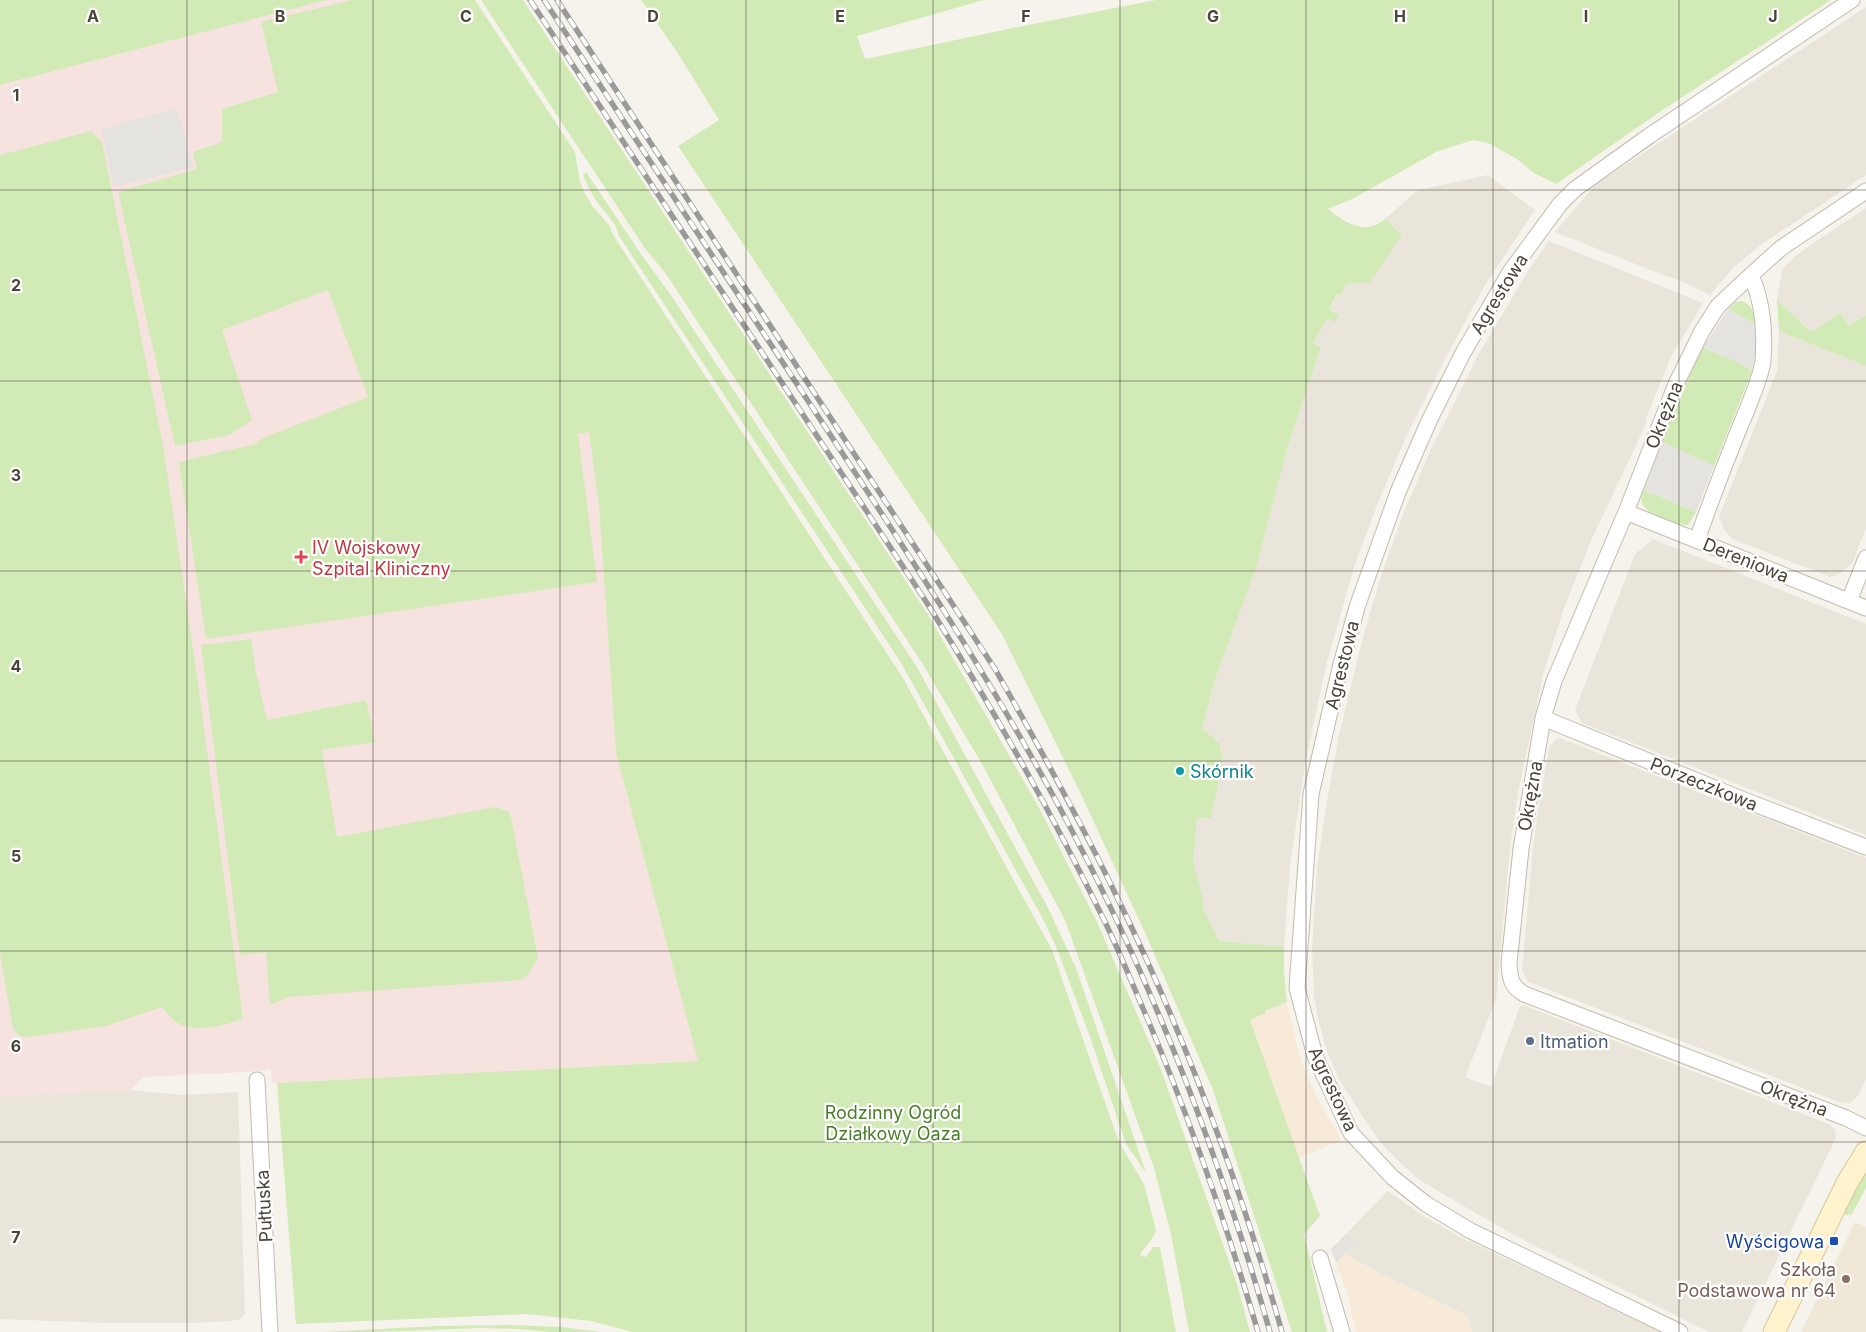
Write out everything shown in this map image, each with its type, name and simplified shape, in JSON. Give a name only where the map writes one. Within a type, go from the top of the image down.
[{"type":"street","name":"Agrestowa","points":[[1680,1332],[1470,1231],[1426,1204],[1392,1177],[1351,1133],[1315,1056],[1297,988],[1310,794],[1341,664],[1358,604],[1398,492],[1429,421],[1463,353],[1510,272],[1560,204],[1575,188],[1852,0]]},
{"type":"street","name":"Okrężna","points":[[1866,190],[1781,248],[1718,306],[1702,330],[1676,384],[1626,512],[1554,681],[1543,718],[1521,849],[1509,962],[1510,976],[1516,988],[1524,994],[1846,1118],[1866,1128]]},
{"type":"street","points":[[1697,540],[1710,500],[1748,408],[1762,362],[1763,316],[1759,294],[1751,275]]},
{"type":"street","name":"Dereniowa","points":[[1626,512],[1866,608]]},
{"type":"street","points":[[1849,601],[1866,558]]},
{"type":"street","name":"Porzeczkowa","points":[[1543,718],[1738,798],[1866,847]]},
{"type":"street","name":"Pułtuska","points":[[256,1080],[270,1332]]},
{"type":"street","points":[[1774,1332],[1847,1183],[1866,1152]]},
{"type":"street","points":[[1320,1258],[1342,1332]]},
{"type":"shaded area","name":"IV Wojskowy Szpital Kliniczny","points":[[327,0],[472,0],[589,432],[599,506],[616,753],[698,1061],[272,1083],[271,1069],[144,1077],[131,1090],[0,1096],[0,85]]},
{"type":"shaded area","points":[[1866,7],[1866,175],[1762,244],[1734,267],[1710,295],[1679,280],[1555,232],[1595,185]]},
{"type":"shaded area","points":[[177,108],[193,167],[114,187],[101,129]]},
{"type":"shaded area","points":[[1488,175],[1535,210],[1485,285],[1444,361],[1407,435],[1379,500],[1355,564],[1327,662],[1305,764],[1290,866],[1284,947],[1219,941],[1204,910],[1202,894],[1193,863],[1197,816],[1211,817],[1219,774],[1221,750],[1217,740],[1202,729],[1215,679],[1256,568],[1288,446],[1321,347],[1313,343],[1327,317],[1339,315],[1329,311],[1338,294],[1341,296],[1346,284],[1402,235],[1385,219],[1418,190]]},
{"type":"shaded area","points":[[1866,208],[1866,315],[1848,326],[1839,313],[1811,332],[1777,300],[1782,270],[1795,256]]},
{"type":"shaded area","points":[[1549,241],[1703,303],[1671,357],[1646,418],[1645,426],[1591,541],[1564,608],[1544,671],[1519,788],[1510,847],[1496,1000],[1465,1077],[1491,1087],[1520,1006],[1523,1005],[1829,1124],[1835,1130],[1836,1138],[1742,1332],[1709,1332],[1529,1243],[1418,1179],[1385,1148],[1339,1079],[1328,1054],[1314,997],[1312,948],[1317,868],[1327,801],[1339,735],[1363,637],[1382,573],[1405,509],[1432,447],[1477,357],[1528,271]]},
{"type":"shaded area","points":[[1728,309],[1755,324],[1756,350],[1752,371],[1740,363],[1703,347]]},
{"type":"shaded area","points":[[1779,331],[1866,366],[1866,528],[1852,564],[1837,575],[1830,577],[1732,539],[1725,531],[1719,517],[1777,371]]},
{"type":"shaded area","points":[[1662,442],[1714,466],[1696,512],[1644,490]]},
{"type":"shaded area","points":[[1653,539],[1866,624],[1866,835],[1582,723],[1575,710],[1635,554]]},
{"type":"shaded area","points":[[1560,738],[1866,858],[1866,1079],[1858,1096],[1850,1103],[1839,1102],[1529,982],[1526,979],[1522,970],[1533,848],[1540,798],[1549,748],[1555,740]]},
{"type":"shaded area","points":[[1287,1002],[1305,1071],[1320,1103],[1342,1140],[1299,1158],[1250,1020]]},
{"type":"shaded area","points":[[131,1090],[182,1095],[238,1092],[245,1314],[240,1319],[232,1321],[189,1323],[106,1323],[0,1319],[0,1096]]},
{"type":"shaded area","points":[[1388,1191],[1422,1215],[1458,1236],[1661,1332],[1472,1332],[1468,1316],[1383,1275],[1345,1254],[1356,1242],[1347,1233]]},
{"type":"shaded area","name":"Szkoła Podstawowa nr 64","points":[[1855,1222],[1866,1227],[1866,1332],[1801,1332]]},
{"type":"shaded area","points":[[1347,1233],[1356,1242],[1336,1263],[1331,1249]]},
{"type":"shaded area","points":[[1345,1254],[1383,1275],[1468,1316],[1472,1332],[1356,1332],[1347,1293],[1336,1263]]},
{"type":"green space","points":[[0,0],[327,0],[0,85]]},
{"type":"green space","name":"Rodzinny Ogród Działkowy Oaza","points":[[352,0],[475,0],[575,152],[580,182],[593,207],[609,225],[615,238],[903,678],[1052,950],[1116,1134],[1144,1184],[1156,1230],[1140,1255],[1146,1257],[1153,1247],[1160,1247],[1176,1332],[633,1332],[591,1321],[527,1314],[296,1324],[277,1083],[698,1061],[616,753],[599,506],[589,432],[578,434],[597,582],[206,639],[179,462],[256,444],[263,438],[368,397],[328,290],[222,330],[252,420],[229,435],[175,446],[118,192],[197,169],[193,152],[222,142],[222,109],[278,92],[261,22]]},
{"type":"green space","points":[[481,0],[523,0],[927,613],[1037,804],[1097,922],[1160,1067],[1237,1284],[1250,1332],[1189,1332],[1171,1234],[1154,1168],[1065,920],[982,764],[922,663],[666,274],[646,250]]},
{"type":"green space","points":[[641,0],[984,0],[857,36],[865,59],[1156,0],[1831,0],[1658,113],[1556,184],[1534,173],[1517,159],[1488,143],[1473,140],[1436,152],[1352,199],[1328,209],[1356,226],[1370,227],[1385,219],[1402,235],[1370,282],[1346,284],[1341,296],[1337,294],[1329,310],[1339,315],[1335,322],[1327,318],[1313,343],[1321,347],[1288,446],[1256,568],[1215,679],[1202,729],[1218,742],[1221,768],[1211,818],[1197,817],[1193,863],[1202,894],[1204,910],[1219,941],[1284,947],[1287,1002],[1265,1011],[1265,1013],[1250,1020],[1320,1216],[1304,1234],[1327,1332],[1292,1332],[1213,1090],[1147,937],[1080,792],[1002,634],[678,146],[719,120],[677,52]]},
{"type":"green space","points":[[91,131],[102,142],[164,451],[199,691],[243,1019],[210,1028],[192,1028],[176,1022],[162,1007],[106,1026],[29,1037],[20,1036],[13,1029],[0,954],[0,155]]},
{"type":"green space","points":[[586,172],[670,294],[917,667],[1049,910],[1076,968],[1146,1173],[1126,1144],[1090,1037],[1057,949],[1044,921],[900,661],[619,236],[614,223],[595,199],[583,175]]},
{"type":"green space","points":[[1777,300],[1811,332],[1840,313],[1849,326],[1866,315],[1866,366],[1779,331]]},
{"type":"green space","points":[[1742,301],[1749,305],[1752,310],[1755,324],[1728,309],[1736,302]]},
{"type":"green space","points":[[1702,347],[1740,363],[1752,371],[1714,466],[1662,442]]},
{"type":"green space","points":[[1644,490],[1696,512],[1688,525],[1667,521],[1646,509],[1642,503],[1641,496]]},
{"type":"green space","points":[[251,639],[255,668],[267,720],[366,700],[375,742],[322,750],[337,837],[495,807],[510,812],[538,958],[530,972],[522,980],[288,997],[270,1005],[266,952],[240,955],[201,645]]},
{"type":"green space","points":[[1866,1174],[1866,1188],[1852,1214],[1847,1215],[1843,1213],[1860,1180]]},
{"type":"green space","points":[[510,1325],[562,1327],[601,1332],[550,1332],[481,1328],[322,1332],[436,1326]]},
{"type":"railway","points":[[530,0],[927,603],[975,681],[1043,801],[1112,936],[1164,1058],[1208,1174],[1258,1332]]},
{"type":"railway","points":[[544,0],[900,541],[988,682],[1044,778],[1130,949],[1183,1074],[1230,1202],[1270,1332]]},
{"type":"railway","points":[[557,0],[995,669],[1057,781],[1102,866],[1141,948],[1188,1055],[1248,1220],[1282,1332]]},
{"type":"place","name":"IV Wojskowy Szpital Kliniczny","points":[[301,557]]},
{"type":"place","name":"Skórnik","points":[[1180,771]]},
{"type":"place","name":"Itmation","points":[[1530,1041]]},
{"type":"place","name":"Wyścigowa","points":[[1834,1241]]},
{"type":"place","name":"Szkoła Podstawowa nr 64","points":[[1846,1279]]}]
